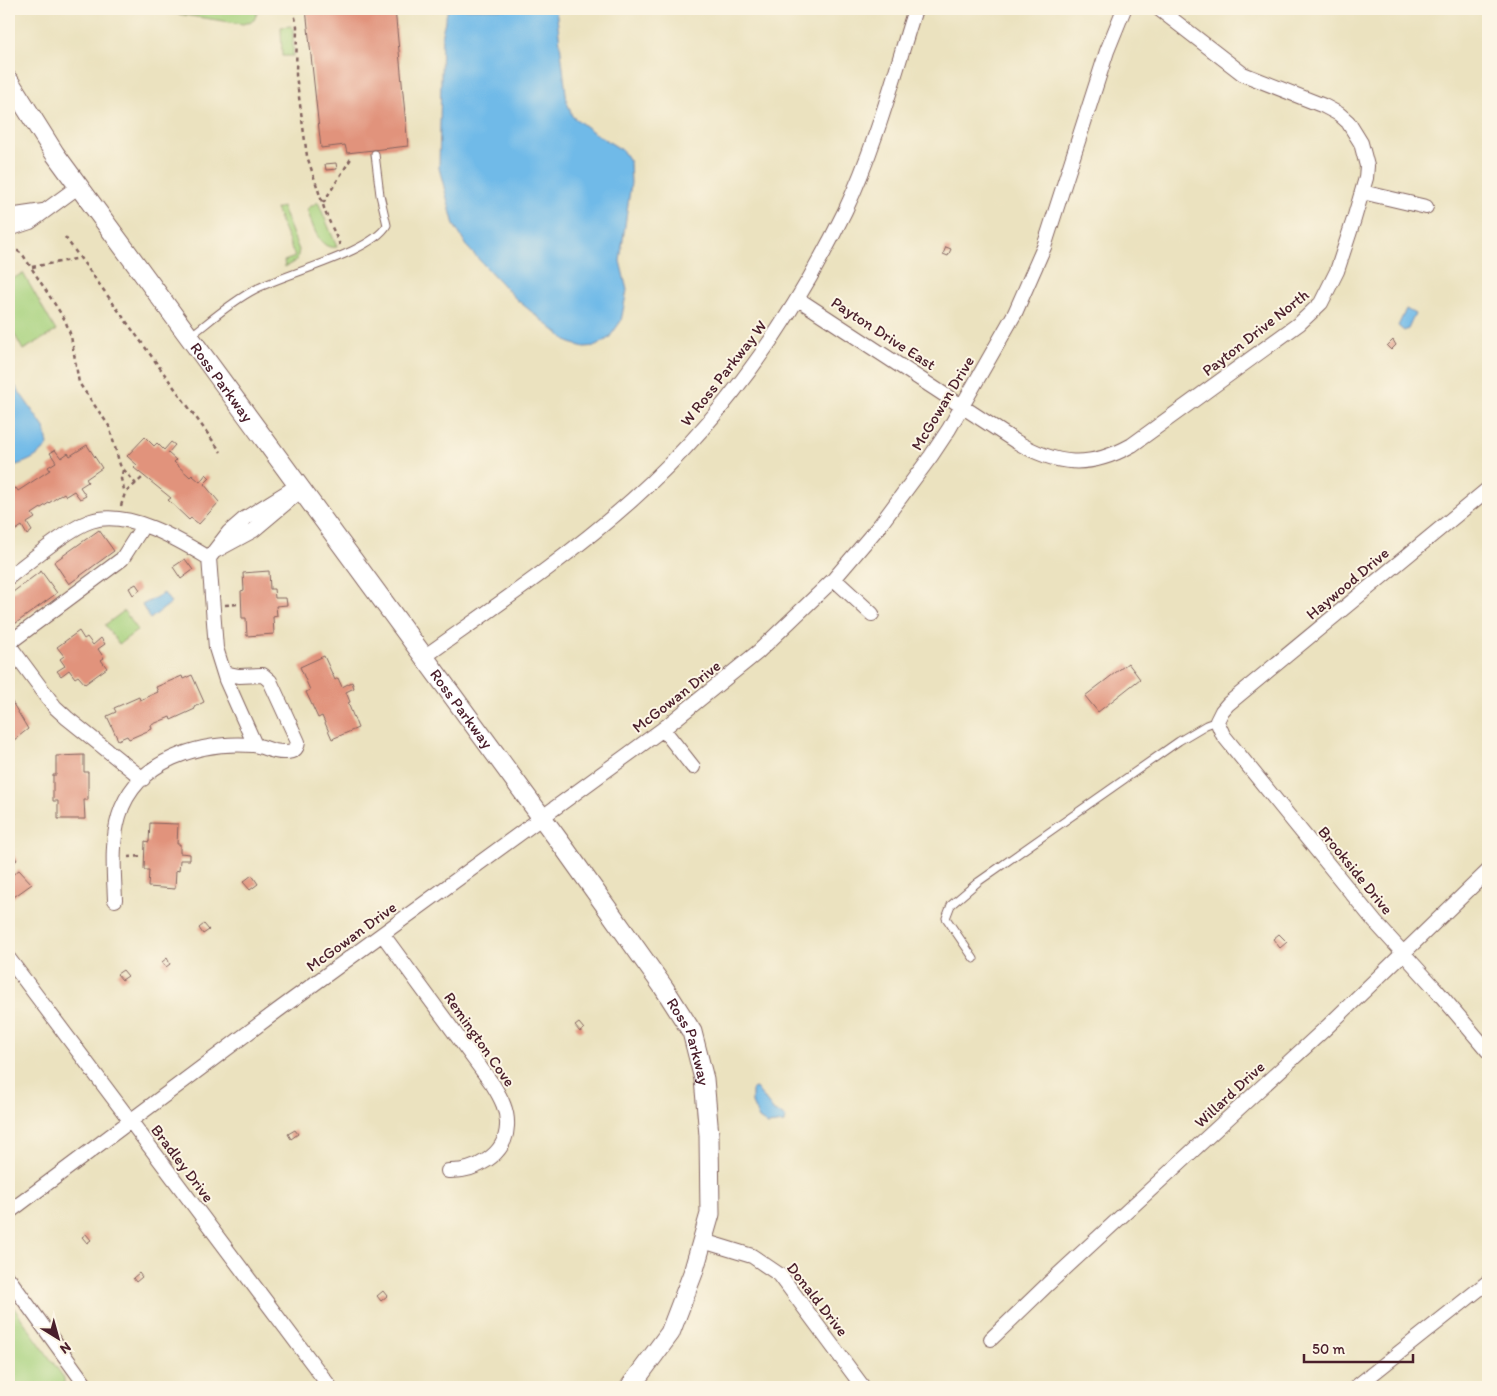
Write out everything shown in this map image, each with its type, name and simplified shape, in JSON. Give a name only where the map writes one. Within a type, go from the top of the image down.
[{"type":"street","name":"W Ross Parkway W","points":[[424,657],[566,553],[623,508],[700,432],[736,389],[775,336],[798,299],[853,191],[880,117],[914,9]]},
{"type":"street","name":"McGowan Drive","points":[[9,1212],[277,1011],[663,728],[758,652],[834,579],[909,487],[949,429],[1015,313],[1044,247],[1107,50],[1124,9]]},
{"type":"street","name":"Payton Drive North","points":[[1138,441],[1300,323],[1321,303],[1337,271],[1366,178],[1366,153],[1348,122],[1324,106],[1243,74],[1159,9]]},
{"type":"street","name":"Ross Parkway","points":[[9,81],[79,186],[541,818],[664,988],[692,1032],[704,1079],[709,1135],[710,1214],[703,1241],[670,1333],[630,1387]]},
{"type":"street","points":[[9,229],[30,222],[79,186]]},
{"type":"street","points":[[1362,192],[1426,207]]},
{"type":"street","points":[[9,216],[43,211]]},
{"type":"street","name":"Payton Drive East","points":[[798,299],[1023,445],[1055,460],[1070,462],[1097,460],[1118,453],[1138,441]]},
{"type":"street","points":[[255,745],[224,673],[216,648],[212,554],[229,532],[244,519],[299,488]]},
{"type":"street","name":"Haywood Drive","points":[[1217,721],[1228,704],[1488,489]]},
{"type":"street","points":[[9,577],[80,526],[102,519],[118,519],[143,526],[212,554]]},
{"type":"street","points":[[143,526],[122,559],[9,644],[66,718],[143,779]]},
{"type":"street","points":[[834,579],[872,614]]},
{"type":"street","points":[[115,900],[114,855],[118,817],[128,798],[143,779],[165,760],[182,753],[209,746],[255,745],[269,752],[294,751],[298,742],[270,681],[263,675],[239,676],[224,673]]},
{"type":"street","name":"Brookside Drive","points":[[1217,721],[1223,735],[1375,922],[1488,1051]]},
{"type":"street","points":[[663,728],[693,767]]},
{"type":"street","name":"Willard Drive","points":[[991,1339],[1488,871]]},
{"type":"street","name":"Remington Cove","points":[[383,935],[493,1085],[506,1113],[506,1131],[501,1144],[492,1155],[482,1163],[463,1171],[448,1171]]},
{"type":"street","name":"Bradley Drive","points":[[9,959],[330,1387]]},
{"type":"street","name":"Donald Drive","points":[[703,1241],[752,1256],[780,1276],[863,1387]]},
{"type":"street","points":[[9,1279],[87,1387]]},
{"type":"street","points":[[1356,1387],[1488,1282]]},
{"type":"lane","points":[[189,337],[255,289],[345,253],[376,238],[387,225],[375,154]]},
{"type":"lane","points":[[974,959],[946,918],[951,906],[978,882],[1172,746],[1206,725],[1217,721]]},
{"type":"path","points":[[293,9],[297,26],[296,76],[307,156],[323,203],[345,253]]},
{"type":"path","points":[[323,203],[352,156]]},
{"type":"path","points":[[65,237],[221,452]]},
{"type":"path","points":[[9,250],[18,251],[23,255],[65,320],[71,336],[80,383],[112,432],[123,470],[136,484]]},
{"type":"path","points":[[32,267],[80,258]]},
{"type":"path","points":[[118,519],[125,494],[121,479],[123,470]]},
{"type":"path","points":[[125,494],[142,478]]},
{"type":"green space","points":[[145,9],[259,9],[254,20],[243,24]]},
{"type":"green space","points":[[291,26],[293,29],[293,56],[282,56],[281,27]]},
{"type":"green space","points":[[318,202],[337,247],[325,245],[314,228],[307,209]]},
{"type":"green space","points":[[282,207],[299,250],[297,260],[285,267],[284,261],[295,257],[276,209]]},
{"type":"green space","points":[[23,273],[56,331],[23,350],[9,324],[9,281]]},
{"type":"green space","points":[[124,611],[138,630],[119,644],[105,625]]},
{"type":"green space","points":[[9,1301],[64,1378],[64,1387],[9,1387]]},
{"type":"water","points":[[448,9],[556,9],[567,102],[572,116],[622,150],[630,162],[631,183],[620,261],[627,290],[621,321],[609,338],[596,346],[584,347],[570,343],[516,299],[469,249],[454,225],[439,168],[442,33]]},
{"type":"water","points":[[1406,309],[1415,314],[1408,329],[1404,331],[1398,326]]},
{"type":"water","points":[[9,377],[45,429],[48,445],[31,459],[9,467]]},
{"type":"water","points":[[164,593],[171,603],[150,619],[142,605]]},
{"type":"water","points":[[756,1088],[774,1111],[783,1115],[786,1119],[784,1123],[768,1125],[759,1119],[752,1103],[752,1089]]},
{"type":"building","points":[[306,9],[395,9],[408,146],[347,153],[345,145],[321,148]]},
{"type":"building","points":[[336,163],[337,169],[326,170],[325,164]]},
{"type":"building","points":[[946,247],[951,249],[948,256],[943,254]]},
{"type":"building","points":[[1393,340],[1396,345],[1391,350],[1387,346]]},
{"type":"building","points":[[145,437],[154,446],[157,443],[164,450],[171,442],[175,445],[168,453],[176,460],[174,462],[190,477],[192,475],[200,482],[206,474],[210,478],[204,484],[219,502],[199,524],[191,518],[189,520],[168,500],[171,498],[134,468],[137,465],[127,456]]},
{"type":"building","points":[[87,445],[102,468],[86,479],[88,482],[80,487],[86,496],[80,499],[74,491],[66,496],[64,493],[32,514],[35,518],[27,523],[32,531],[27,535],[22,526],[13,532],[11,528],[9,530],[9,492],[16,488],[18,491],[50,470],[48,467],[56,462],[50,453],[55,450],[61,458],[68,453],[70,456]]},
{"type":"building","points":[[99,530],[114,551],[69,584],[54,562]]},
{"type":"building","points":[[185,559],[193,570],[181,579],[173,567]]},
{"type":"building","points":[[41,571],[57,593],[12,626],[9,621],[9,595]]},
{"type":"building","points":[[269,571],[270,589],[274,589],[275,598],[286,598],[287,605],[276,606],[277,616],[273,617],[274,634],[247,636],[246,618],[242,618],[241,591],[244,590],[243,573]]},
{"type":"building","points":[[136,584],[140,590],[133,595],[129,588]]},
{"type":"building","points":[[79,631],[84,639],[87,637],[93,645],[101,638],[105,644],[98,649],[104,658],[101,660],[107,668],[85,684],[78,676],[75,678],[69,670],[61,676],[57,671],[65,666],[60,659],[64,656],[57,647]]},
{"type":"building","points":[[324,656],[335,680],[338,678],[342,687],[352,682],[354,688],[346,692],[350,702],[348,703],[358,728],[332,739],[322,716],[318,718],[306,692],[310,690],[300,667]]},
{"type":"building","points":[[1128,663],[1140,679],[1098,712],[1085,696]]},
{"type":"building","points":[[192,675],[204,702],[194,707],[195,709],[171,720],[170,717],[151,725],[152,729],[129,739],[127,736],[118,740],[107,716],[116,712],[114,708],[139,697],[140,700],[158,692],[156,687],[182,676],[183,679]]},
{"type":"building","points":[[9,697],[28,729],[9,744]]},
{"type":"building","points":[[84,755],[84,772],[88,772],[88,800],[84,800],[85,819],[58,819],[58,801],[53,801],[53,775],[56,775],[56,756]]},
{"type":"building","points":[[150,823],[178,824],[177,844],[180,844],[180,853],[190,854],[190,860],[180,860],[179,871],[176,870],[175,889],[148,887],[149,870],[144,870],[145,841],[149,842]]},
{"type":"building","points":[[9,849],[17,860],[9,867]]},
{"type":"building","points":[[19,870],[32,884],[11,899],[9,896],[9,877]]},
{"type":"building","points":[[252,875],[258,884],[250,890],[243,882]]},
{"type":"building","points":[[204,924],[209,930],[203,934],[199,928]]},
{"type":"building","points":[[1279,934],[1287,942],[1280,948],[1273,939]]},
{"type":"building","points":[[167,958],[170,964],[166,967],[162,962]]},
{"type":"building","points":[[123,970],[128,976],[122,980],[117,974]]},
{"type":"building","points":[[579,1023],[584,1029],[580,1032],[575,1026]]},
{"type":"building","points":[[295,1130],[298,1134],[291,1139],[288,1134]]},
{"type":"building","points":[[86,1234],[91,1240],[87,1243],[82,1237]]},
{"type":"building","points":[[139,1273],[142,1277],[136,1282],[133,1278]]},
{"type":"building","points":[[383,1291],[387,1296],[381,1301],[377,1296]]}]
